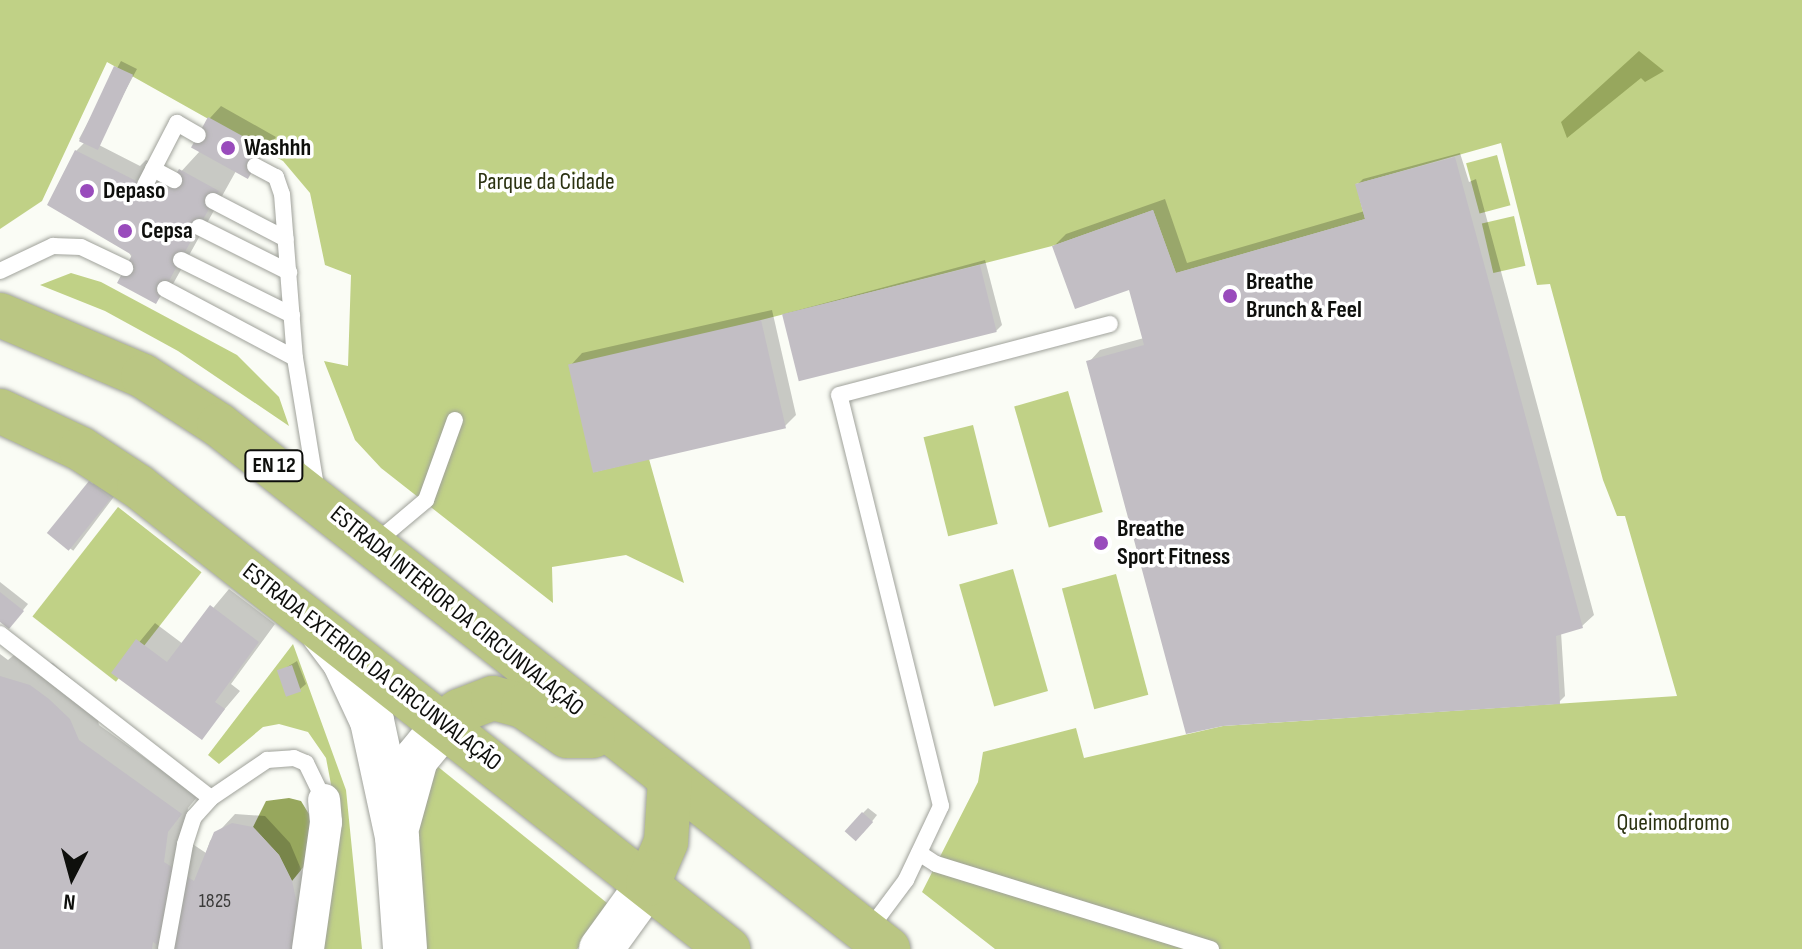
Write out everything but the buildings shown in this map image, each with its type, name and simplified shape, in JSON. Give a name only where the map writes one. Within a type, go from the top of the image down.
[{"type":"main road","name":"ESTRADA INTERIOR DA CIRCUNVALAÇÃO","points":[[0,315],[143,376],[219,425],[375,543],[612,736],[877,941]]},
{"type":"main road","name":"ESTRADA EXTERIOR DA CIRCUNVALAÇÃO","points":[[0,411],[81,449],[139,487],[314,621],[728,949]]},
{"type":"main road","points":[[314,621],[344,661],[372,721],[397,837],[405,949]]},
{"type":"main road","points":[[397,837],[407,779],[416,759],[459,711],[493,698],[523,706],[567,736],[612,736]]},
{"type":"main road","points":[[601,949],[648,884],[666,842],[670,779]]},
{"type":"street","points":[[308,949],[326,822],[324,800]]},
{"type":"lane","points":[[145,185],[177,123],[198,135]]},
{"type":"lane","points":[[255,166],[276,177],[286,239],[295,358],[319,500]]},
{"type":"lane","points":[[153,169],[174,180]]},
{"type":"lane","points":[[213,201],[286,239]]},
{"type":"lane","points":[[199,227],[289,272]]},
{"type":"lane","points":[[0,271],[53,246],[110,251],[125,268]]},
{"type":"lane","points":[[181,260],[292,315]]},
{"type":"lane","points":[[165,289],[295,358]]},
{"type":"lane","points":[[877,941],[941,806],[839,395],[1110,324]]},
{"type":"lane","points":[[375,543],[426,500],[455,420]]},
{"type":"lane","points":[[0,634],[211,798]]},
{"type":"lane","points":[[166,949],[185,844],[194,817],[211,798],[255,766],[294,758],[306,763],[324,800]]},
{"type":"lane","points":[[919,853],[936,864],[1205,947]]},
{"type":"green space","name":"Parque da Cidade","points":[[0,0],[1802,0],[1802,949],[995,949],[922,892],[978,782],[983,752],[1076,728],[1084,758],[1223,726],[1677,696],[1625,516],[1617,516],[1603,480],[1550,284],[1537,285],[1501,143],[1356,184],[1365,219],[1176,273],[1153,210],[1052,246],[761,320],[594,472],[649,459],[684,583],[626,555],[552,567],[553,603],[381,468],[355,440],[324,361],[348,366],[351,275],[325,265],[310,193],[283,161],[107,62],[42,201],[0,229]]},
{"type":"green space","points":[[1497,155],[1510,205],[1480,214],[1466,163]]},
{"type":"green space","points":[[1514,216],[1525,266],[1493,273],[1482,223]]},
{"type":"green space","points":[[71,273],[101,282],[237,355],[279,397],[289,426],[178,351],[105,311],[40,285]]},
{"type":"green space","points":[[1068,391],[1103,512],[1049,528],[1014,406]]},
{"type":"green space","points":[[973,425],[998,524],[948,536],[924,437]]},
{"type":"green space","points":[[118,507],[202,572],[116,682],[32,617]]},
{"type":"green space","points":[[1013,569],[1048,691],[994,707],[959,584]]},
{"type":"green space","points":[[1116,574],[1148,695],[1094,709],[1062,588]]},
{"type":"green space","points":[[293,644],[346,790],[362,949],[322,949],[337,816],[326,758],[308,732],[279,724],[263,727],[219,764],[208,755]]},
{"type":"green space","points":[[437,766],[617,911],[577,949],[423,949],[413,818]]},
{"type":"shaded area","points":[[1639,51],[1664,71],[1645,82],[1641,78],[1567,138],[1561,122]]},
{"type":"shaded area","points":[[289,798],[301,801],[312,819],[306,864],[292,881],[279,855],[253,827],[266,801]]},
{"type":"place","name":"Washhh","points":[[228,148]]},
{"type":"place","name":"Depaso","points":[[87,191]]},
{"type":"place","name":"Cepsa","points":[[125,231]]},
{"type":"place","name":"Breathe Brunch & Feel","points":[[1230,296]]},
{"type":"place","name":"Breathe Sport Fitness","points":[[1101,543]]},
{"type":"park label","name":"Queimodromo","points":[[1673,823]]}]
